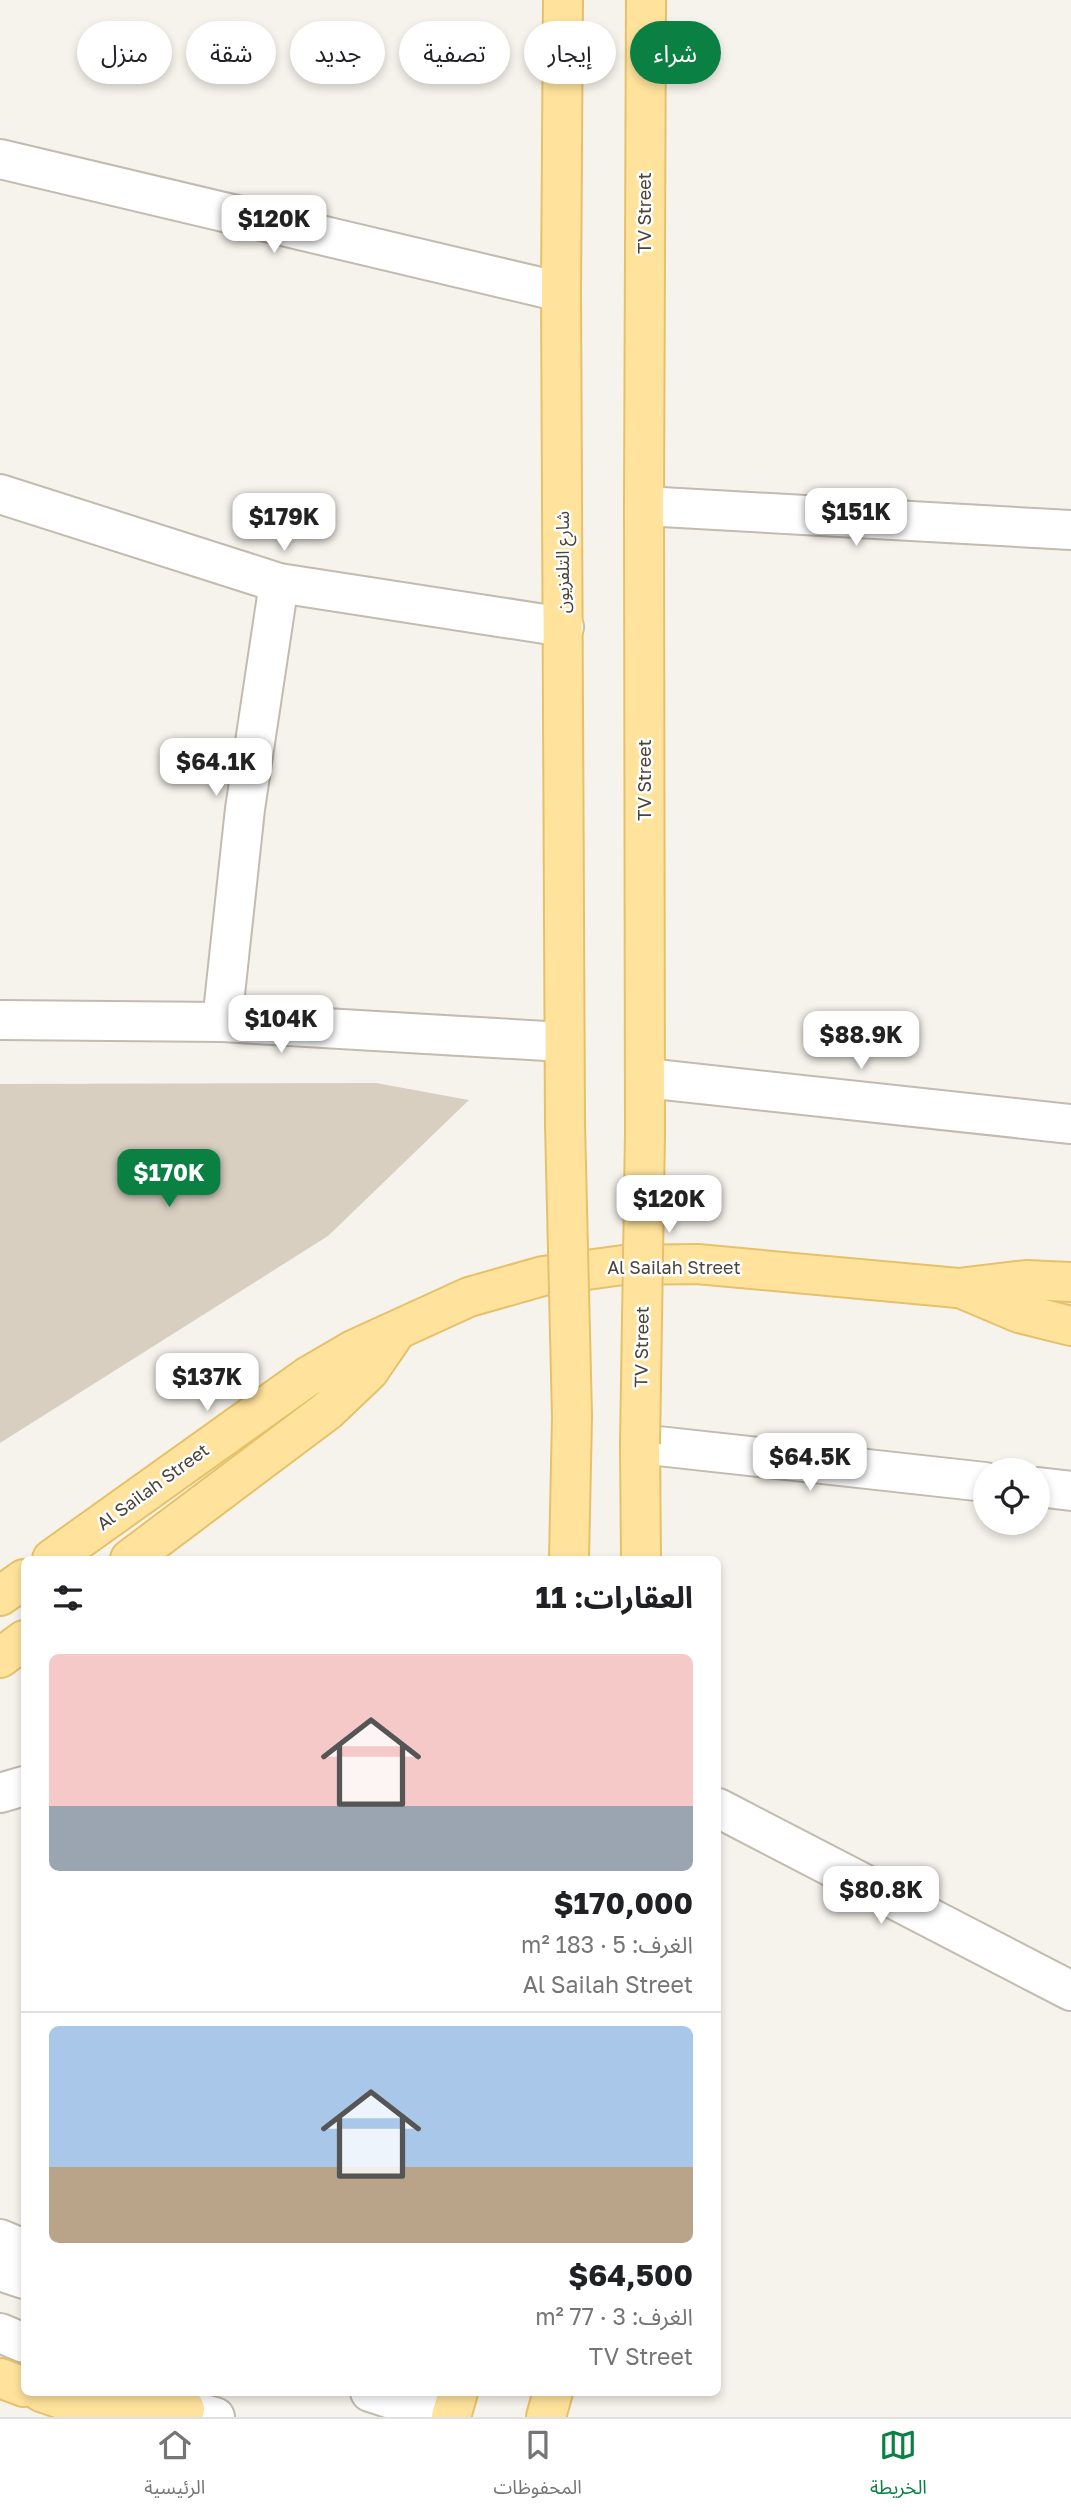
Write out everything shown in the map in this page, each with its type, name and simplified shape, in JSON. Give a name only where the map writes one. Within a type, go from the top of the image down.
[{"type":"main road","name":"شارع التلفزيون","points":[[563,0],[563,1042],[572,1417],[569,1556]]},
{"type":"main road","name":"TV Street","points":[[642,1556],[640,1444],[646,1078],[646,0]]},
{"type":"main road","name":"Al Sailah Street","points":[[56,1556],[307,1377],[355,1349],[468,1297],[530,1279],[623,1265],[697,1264],[958,1288],[1026,1280],[1071,1282]]},
{"type":"main road","name":"Al Sailah Street","points":[[958,1288],[1019,1313],[1071,1326]]},
{"type":"main road","points":[[134,1556],[327,1410],[369,1371],[398,1329]]},
{"type":"main road","points":[[0,1597],[21,1581]]},
{"type":"main road","points":[[0,1658],[21,1642]]},
{"type":"main road","points":[[0,2378],[21,2386]]},
{"type":"main road","points":[[52,2396],[98,2412],[128,2416],[200,2413]]},
{"type":"main road","points":[[448,2417],[456,2396]]},
{"type":"main road","points":[[546,2417],[552,2396]]},
{"type":"street","points":[[0,159],[561,292]]},
{"type":"street","points":[[0,494],[279,583],[564,627]]},
{"type":"street","points":[[644,506],[1071,530]]},
{"type":"street","points":[[222,1022],[245,809],[279,583]]},
{"type":"street","points":[[0,1020],[222,1022],[563,1042]]},
{"type":"street","points":[[646,1078],[1071,1124]]},
{"type":"street","points":[[640,1444],[973,1481]]},
{"type":"street","points":[[1050,1488],[1071,1491]]},
{"type":"street","points":[[0,1793],[21,1787]]},
{"type":"street","points":[[721,1810],[1071,1991]]},
{"type":"street","points":[[0,2239],[21,2248]]},
{"type":"street","points":[[0,2271],[21,2278]]},
{"type":"street","points":[[0,2333],[21,2342]]},
{"type":"street","points":[[155,2396],[200,2413]]},
{"type":"street","points":[[382,2396],[448,2417]]},
{"type":"building","points":[[376,1083],[469,1100],[328,1236],[0,1443],[0,1084]]}]
